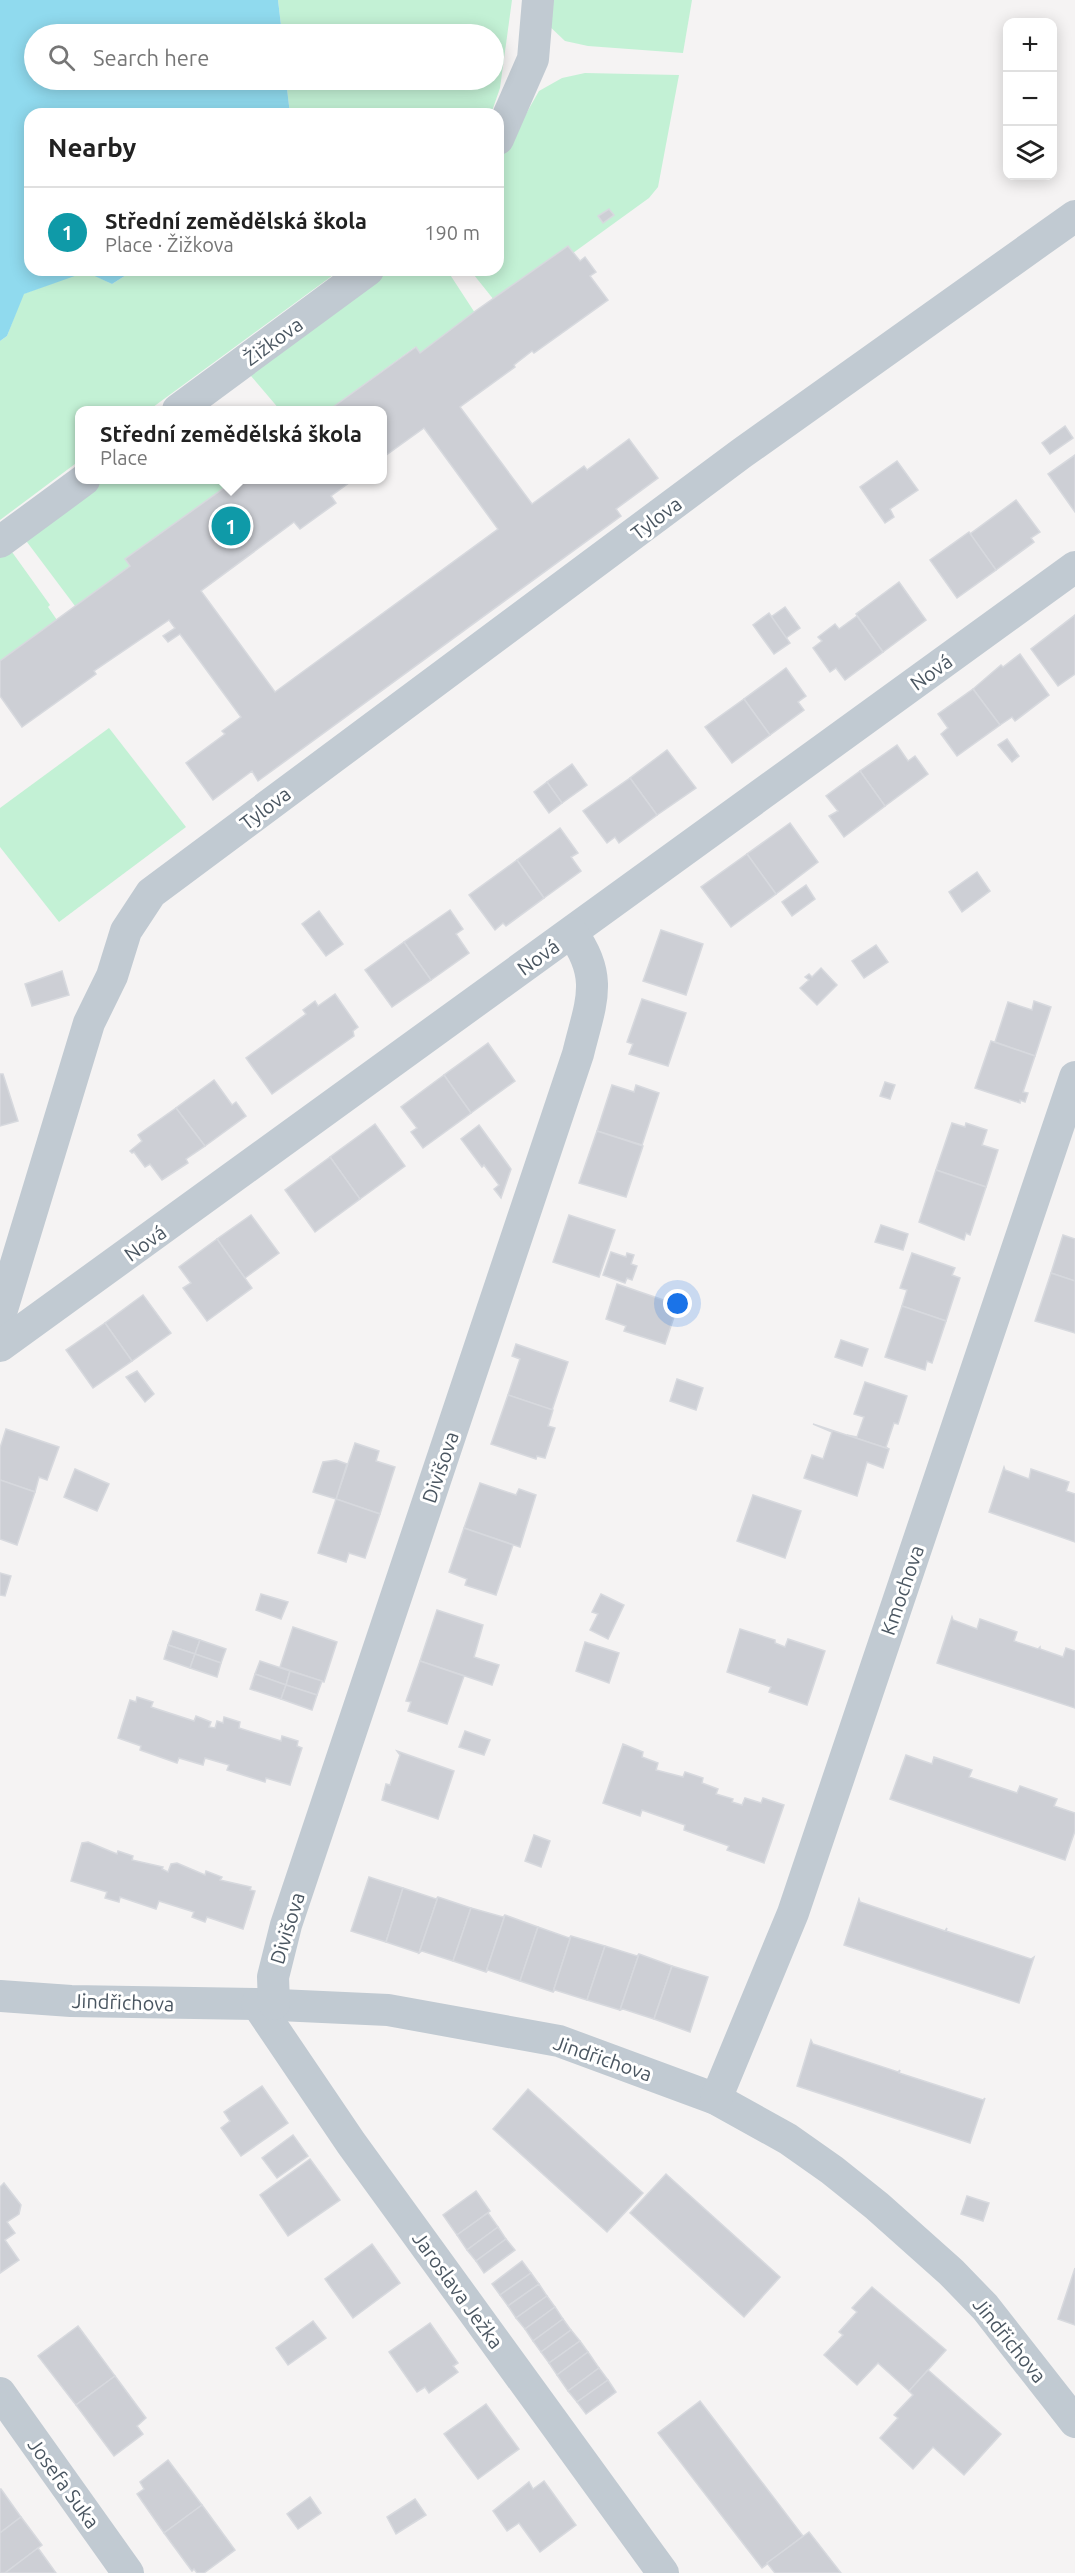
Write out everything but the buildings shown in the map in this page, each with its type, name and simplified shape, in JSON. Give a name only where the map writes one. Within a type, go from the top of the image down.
[{"type":"street","points":[[504,125],[533,59],[538,0]]},
{"type":"street","name":"Tylova","points":[[0,1316],[89,1023],[112,976],[126,931],[151,893],[742,453],[1075,216]]},
{"type":"street","name":"Žižkova","points":[[185,406],[360,276]]},
{"type":"street","points":[[0,542],[79,484]]},
{"type":"street","name":"Nová","points":[[0,1346],[1075,567]]},
{"type":"street","name":"Divišova","points":[[266,2004],[286,1926],[578,1054],[591,999],[593,973],[586,952],[572,933]]},
{"type":"street","name":"Kmochova","points":[[716,2099],[793,1914],[1075,1077]]},
{"type":"street","name":"Jindřichova","points":[[0,1996],[71,2001],[266,2004],[388,2010],[504,2029],[559,2041],[716,2099],[788,2139],[878,2206],[951,2272],[985,2307],[1075,2422]]},
{"type":"street","name":"Jaroslava Ježka","points":[[266,2004],[345,2133],[663,2573]]},
{"type":"street","name":"Josefa Suka","points":[[0,2393],[128,2573]]},
{"type":"green space","points":[[278,0],[512,0],[504,59],[504,24],[281,24]]},
{"type":"green space","points":[[541,0],[692,0],[683,53],[588,46],[565,41],[544,21]]},
{"type":"green space","points":[[585,73],[679,75],[658,187],[649,198],[573,253],[568,247],[494,300],[475,276],[504,276],[504,152],[539,91],[562,78]]},
{"type":"green space","points":[[287,90],[499,90],[493,108],[289,108]]},
{"type":"green space","points":[[72,276],[96,276],[112,284],[125,276],[332,276],[154,406],[75,406],[75,464],[0,520],[0,341],[7,336],[23,294]]},
{"type":"green space","points":[[377,276],[451,276],[475,313],[420,353],[415,347],[334,406],[277,406],[251,376],[252,367]]},
{"type":"green space","points":[[93,484],[228,485],[126,559],[130,566],[75,606],[27,542],[28,531]]},
{"type":"green space","points":[[5,549],[12,552],[50,605],[48,607],[57,620],[0,661],[0,553]]},
{"type":"green space","points":[[109,728],[186,827],[59,922],[0,847],[0,808]]},
{"type":"water","points":[[0,0],[278,0],[281,24],[24,24],[24,90],[287,90],[289,108],[24,108],[24,276],[75,276],[24,294],[7,336],[0,341]]},
{"type":"water","points":[[95,276],[125,276],[112,284]]},
{"type":"place","name":"Střední zemědělská škola","points":[[231,526]]}]
